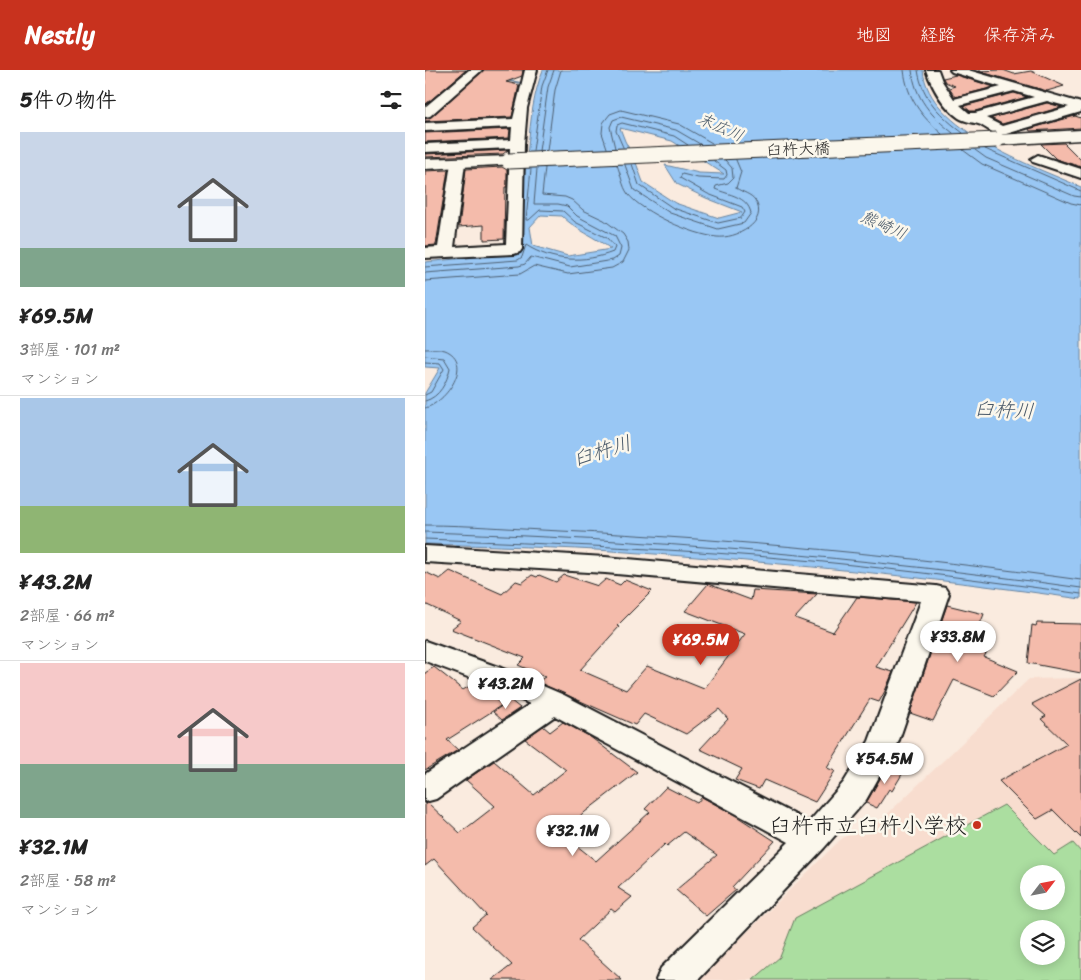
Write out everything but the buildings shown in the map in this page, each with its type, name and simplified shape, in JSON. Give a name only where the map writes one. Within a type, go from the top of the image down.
[{"type":"street","points":[[425,253],[513,249],[519,123],[531,70]]},
{"type":"street","points":[[932,70],[936,82],[951,104],[965,116],[975,117],[1047,97]]},
{"type":"street","points":[[956,70],[1081,108]]},
{"type":"street","points":[[458,71],[474,72]]},
{"type":"street","points":[[425,113],[474,72]]},
{"type":"street","points":[[951,104],[1012,88]]},
{"type":"street","points":[[975,117],[1001,131],[1081,108]]},
{"type":"street","points":[[425,127],[519,123]]},
{"type":"street","name":"臼杵大橋","points":[[425,164],[1081,135]]},
{"type":"street","points":[[425,148],[517,144]]},
{"type":"street","points":[[1038,159],[1081,174]]},
{"type":"street","points":[[445,252],[457,163]]},
{"type":"street","points":[[425,554],[605,565],[936,594],[883,743],[855,791],[813,839],[674,980]]},
{"type":"street","points":[[425,651],[491,675],[554,702],[813,839]]},
{"type":"street","points":[[425,790],[554,702]]},
{"type":"shaded area","name":"臼杵市立臼杵小学校","points":[[1081,678],[1081,980],[699,980],[840,840],[849,834],[868,829],[880,821],[1029,679]]},
{"type":"green space","points":[[1004,805],[1054,855],[1073,843],[1081,852],[1081,980],[753,980],[780,957],[795,918]]},
{"type":"water","points":[[543,70],[923,70],[929,91],[943,111],[963,128],[1011,157],[1081,187],[1081,599],[911,577],[740,560],[576,549],[425,544],[425,393],[440,368],[425,367],[425,262],[518,255],[530,127]],"holes":[[[620,128],[672,141],[724,174],[699,173],[665,165],[677,184],[742,212],[719,218],[675,203],[643,182]],[[541,215],[562,216],[611,249],[568,256],[533,246],[530,227]]]},
{"type":"waterway","points":[[501,79],[521,83]]},
{"type":"place","name":"臼杵市立臼杵小学校","points":[[977,825]]},
{"type":"water label","name":"末広川","points":[[721,127]]},
{"type":"water label","name":"熊崎川","points":[[884,225]]},
{"type":"water label","name":"臼杵川","points":[[1004,410]]},
{"type":"water label","name":"臼杵川","points":[[602,451]]}]
